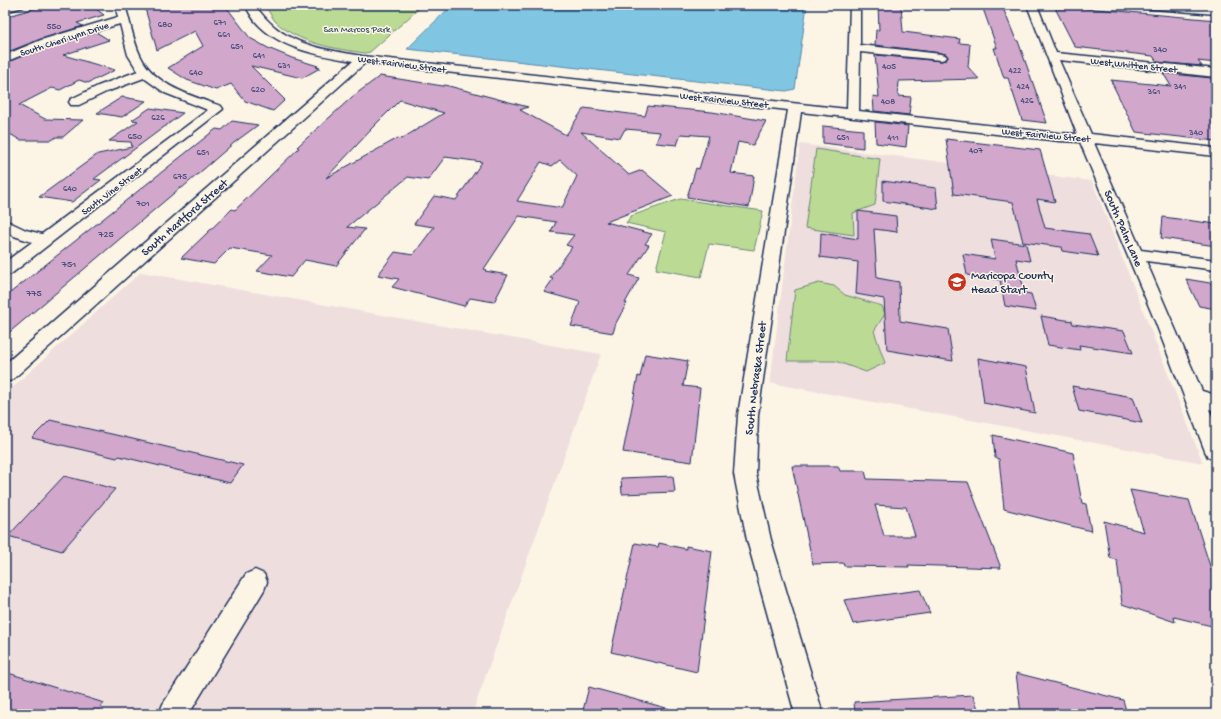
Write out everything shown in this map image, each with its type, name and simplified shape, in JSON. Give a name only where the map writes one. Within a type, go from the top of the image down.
[{"type":"street","points":[[5,9],[19,5]]},
{"type":"street","points":[[75,102],[102,89],[145,73],[135,57],[120,5]]},
{"type":"street","name":"West Fairview Street","points":[[250,5],[258,18],[275,34],[297,44],[325,53],[362,59],[1059,137],[1216,152]]},
{"type":"street","points":[[853,114],[855,5]]},
{"type":"street","name":"South Palm Lane","points":[[1032,5],[1216,451]]},
{"type":"street","points":[[1141,5],[1184,7],[1216,11]]},
{"type":"street","name":"South Cheri Lynn Drive","points":[[5,59],[45,42],[124,19]]},
{"type":"street","points":[[854,48],[941,57]]},
{"type":"street","name":"West Whitten Street","points":[[1052,56],[1216,72]]},
{"type":"street","name":"South Hartford Street","points":[[5,375],[362,59]]},
{"type":"street","name":"South Vine Street","points":[[5,270],[217,109],[172,93],[145,73]]},
{"type":"street","name":"South Nebraska Street","points":[[794,107],[748,416],[745,474],[759,540],[809,714]]},
{"type":"street","points":[[5,225],[20,233],[44,240]]},
{"type":"street","points":[[1135,254],[1216,265]]},
{"type":"street","points":[[1194,396],[1216,403]]},
{"type":"street","points":[[173,714],[255,582]]},
{"type":"shaded area","name":"Maricopa County Head Start","points":[[800,144],[1092,181],[1203,463],[770,383]]},
{"type":"shaded area","points":[[141,272],[601,354],[472,714],[5,714],[5,394]]},
{"type":"green space","name":"San Marcos Park","points":[[265,5],[423,5],[370,52],[365,53],[317,44],[294,35],[275,21]]},
{"type":"green space","points":[[816,149],[880,159],[875,205],[853,213],[854,235],[805,228]]},
{"type":"green space","points":[[680,199],[763,211],[754,250],[709,244],[701,277],[656,269],[666,232],[626,223],[631,216]]},
{"type":"green space","points":[[819,283],[834,286],[845,295],[882,306],[885,314],[874,331],[885,363],[866,372],[835,361],[787,361],[795,290]]},
{"type":"water","points":[[452,5],[807,5],[795,89],[786,91],[407,49]]},
{"type":"building","points":[[46,5],[91,5],[104,15],[77,23],[83,26],[41,39],[5,53],[5,17]]},
{"type":"building","points":[[144,5],[225,5],[250,38],[268,48],[320,68],[302,78],[251,66],[285,100],[273,111],[245,101],[231,84],[216,90],[187,80],[168,68],[203,46],[195,31],[157,50]]},
{"type":"building","points":[[878,5],[901,6],[903,32],[960,39],[959,43],[970,44],[968,67],[979,79],[899,81],[898,96],[911,97],[909,115],[874,111],[873,96],[879,97],[875,55],[941,61],[946,60],[948,57],[946,54],[941,53],[875,45],[876,30],[879,30]]},
{"type":"building","points":[[982,6],[1003,8],[1016,40],[1018,41],[1047,123],[1022,120],[1008,78],[1004,78],[994,48],[997,48]]},
{"type":"building","points":[[1063,6],[1216,20],[1216,63],[1198,61],[1202,66],[1157,62],[1153,56],[1075,47],[1055,8],[1064,8]]},
{"type":"building","points":[[96,32],[109,40],[63,55],[115,70],[88,83],[79,80],[60,90],[52,88],[19,105],[45,119],[83,120],[63,137],[56,137],[52,140],[20,140],[5,131],[5,63],[49,45]]},
{"type":"building","points":[[1163,73],[1211,78],[1216,85],[1216,141],[1136,132],[1111,80],[1171,86]]},
{"type":"building","points":[[380,76],[443,86],[445,85],[528,107],[520,110],[566,135],[584,108],[645,116],[648,106],[712,112],[766,121],[753,145],[738,142],[731,173],[754,176],[749,207],[687,197],[696,168],[699,169],[709,136],[681,134],[677,145],[656,143],[660,132],[625,129],[620,138],[581,132],[629,175],[642,170],[673,196],[606,222],[652,234],[645,244],[649,245],[629,275],[639,278],[625,303],[627,303],[616,323],[613,333],[571,326],[580,302],[544,292],[553,279],[550,278],[572,247],[566,245],[574,235],[551,232],[556,222],[519,216],[484,269],[486,270],[485,271],[508,275],[494,302],[470,298],[464,306],[392,287],[399,279],[378,275],[395,252],[413,255],[434,227],[414,224],[434,196],[456,200],[482,162],[445,157],[428,180],[408,177],[347,227],[365,229],[336,266],[305,260],[291,277],[257,271],[272,255],[230,248],[214,264],[181,258],[232,209],[235,210],[299,148],[297,147],[352,97]],"holes":[[[400,100],[444,113],[401,139],[398,138],[326,178]],[[560,160],[577,176],[562,208],[517,201],[541,162],[552,166]]]},
{"type":"building","points":[[122,97],[146,101],[122,117],[97,113]]},
{"type":"building","points":[[150,108],[183,113],[94,179],[101,180],[72,202],[39,197],[98,154],[132,147],[131,142],[109,141],[138,121],[132,120]]},
{"type":"building","points":[[232,121],[258,125],[235,142],[5,336],[5,297],[212,132],[216,129],[222,130]]},
{"type":"building","points":[[875,122],[908,126],[906,147],[876,143]]},
{"type":"building","points":[[823,126],[863,130],[863,148],[823,143]]},
{"type":"building","points":[[946,139],[1040,150],[1055,202],[1037,199],[1045,228],[1089,234],[1098,256],[1062,251],[1061,247],[1023,242],[1013,202],[954,194]]},
{"type":"building","points":[[883,181],[936,188],[938,209],[883,201]]},
{"type":"building","points":[[858,211],[896,216],[897,232],[874,229],[877,278],[899,282],[900,321],[948,329],[953,361],[887,350],[884,299],[856,294],[858,262],[820,257],[821,233],[858,239]]},
{"type":"building","points":[[1163,217],[1216,224],[1216,246],[1161,238]]},
{"type":"building","points":[[991,239],[1026,244],[1030,261],[1016,259],[1025,293],[1031,294],[1036,311],[1005,306],[1000,280],[967,275],[963,254],[995,259]]},
{"type":"building","points":[[1186,279],[1216,284],[1216,309],[1199,306]]},
{"type":"building","points":[[1041,316],[1072,321],[1073,324],[1124,331],[1133,353],[1079,345],[1080,350],[1048,345]]},
{"type":"building","points":[[645,354],[688,361],[683,386],[700,388],[692,462],[623,452],[638,376],[640,377]]},
{"type":"building","points":[[978,358],[1026,367],[1035,413],[984,403]]},
{"type":"building","points":[[1072,386],[1133,397],[1142,423],[1079,411]]},
{"type":"building","points":[[50,420],[243,465],[230,483],[119,456],[117,458],[32,438]]},
{"type":"building","points":[[993,435],[1073,453],[1082,503],[1086,504],[1091,531],[1004,509],[999,459],[995,458]]},
{"type":"building","points":[[792,466],[838,466],[840,471],[865,471],[867,479],[968,482],[1001,568],[908,565],[909,567],[844,566],[843,563],[813,564]],"holes":[[[875,505],[906,507],[915,536],[884,536]]]},
{"type":"building","points":[[64,476],[115,489],[62,551],[8,536]]},
{"type":"building","points":[[673,476],[675,492],[622,494],[621,478]]},
{"type":"building","points":[[1130,490],[1189,500],[1216,585],[1216,627],[1174,617],[1175,622],[1122,604],[1117,560],[1110,558],[1104,521],[1144,532]]},
{"type":"building","points":[[635,543],[658,547],[659,543],[686,549],[686,546],[712,551],[697,672],[611,652]]},
{"type":"building","points":[[920,590],[930,613],[853,624],[844,600]]},
{"type":"building","points":[[5,672],[104,703],[96,714],[5,714]]},
{"type":"building","points":[[1016,673],[1123,700],[1127,714],[1021,714]]},
{"type":"building","points":[[589,687],[670,709],[669,714],[582,714]]},
{"type":"building","points":[[973,695],[980,714],[855,714],[854,702]]},
{"type":"place","name":"Maricopa County Head Start","points":[[957,282]]}]
